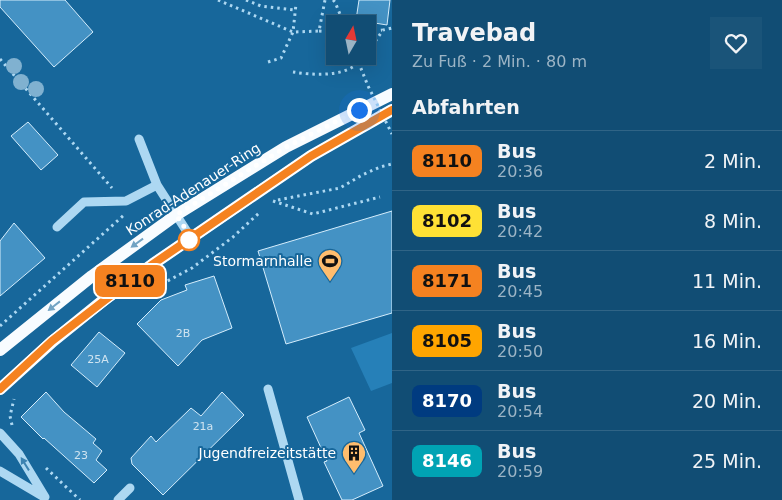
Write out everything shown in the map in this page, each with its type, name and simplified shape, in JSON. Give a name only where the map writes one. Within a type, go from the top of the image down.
[{"type":"main road","name":"Konrad-Adenauer-Ring","points":[[0,350],[92,276],[176,215],[286,147],[392,94]]},
{"type":"main road","points":[[0,389],[52,341],[105,300],[192,238],[311,156],[392,110]]},
{"type":"street","points":[[139,140],[157,185],[192,238]]},
{"type":"street","points":[[57,227],[84,202],[126,201],[157,185]]},
{"type":"street","points":[[268,389],[299,500]]},
{"type":"street","points":[[0,433],[18,454],[46,499]]},
{"type":"street","points":[[0,471],[46,499]]},
{"type":"street","points":[[118,500],[130,488]]},
{"type":"path","points":[[218,0],[293,32],[326,31]]},
{"type":"path","points":[[246,0],[261,6],[295,10]]},
{"type":"path","points":[[319,31],[325,0]]},
{"type":"path","points":[[334,1],[340,15]]},
{"type":"path","points":[[268,62],[280,58],[293,32],[296,4]]},
{"type":"path","points":[[376,31],[392,28]]},
{"type":"path","points":[[376,40],[383,30]]},
{"type":"path","points":[[0,58],[48,114]]},
{"type":"path","points":[[293,72],[314,75],[336,73],[356,65]]},
{"type":"path","points":[[360,65],[392,134]]},
{"type":"path","points":[[105,300],[130,301],[192,268],[233,237],[272,200],[340,188],[362,174],[392,164]]},
{"type":"path","points":[[272,200],[313,214],[380,196]]},
{"type":"shaded area","points":[[392,333],[392,383],[371,391],[351,348]]},
{"type":"building","points":[[0,0],[65,0],[93,32],[54,67],[0,7]]},
{"type":"building","points":[[359,0],[390,0],[387,25],[376,23],[376,15],[357,15]]},
{"type":"building","points":[[28,122],[58,155],[41,170],[11,136]]},
{"type":"building","name":"Stormarnhalle","points":[[392,211],[392,313],[286,344],[258,251]]},
{"type":"building","points":[[14,223],[45,258],[0,296],[0,241]]},
{"type":"building","points":[[214,276],[232,328],[202,340],[178,366],[137,324],[161,300],[187,290],[185,285]]},
{"type":"building","points":[[99,332],[125,353],[97,387],[71,365]]},
{"type":"building","points":[[46,392],[64,412],[96,439],[93,443],[102,451],[96,460],[107,470],[94,483],[43,439],[21,417]]},
{"type":"building","points":[[222,392],[244,415],[163,495],[132,464],[131,458],[151,436],[156,442],[191,408],[201,416]]},
{"type":"building","points":[[349,397],[365,430],[359,433],[383,486],[352,500],[342,500],[324,462],[327,461],[307,417]]},
{"type":"bus line","name":"8110","points":[[0,389],[52,341],[153,264],[311,156],[392,110]]},
{"type":"place","name":"Stormarnhalle","points":[[330,282]]},
{"type":"place","name":"Jugendfreizeitstätte","points":[[354,474]]},
{"type":"route","points":[[189,240],[192,238],[176,215],[286,147],[359,110]]}]
